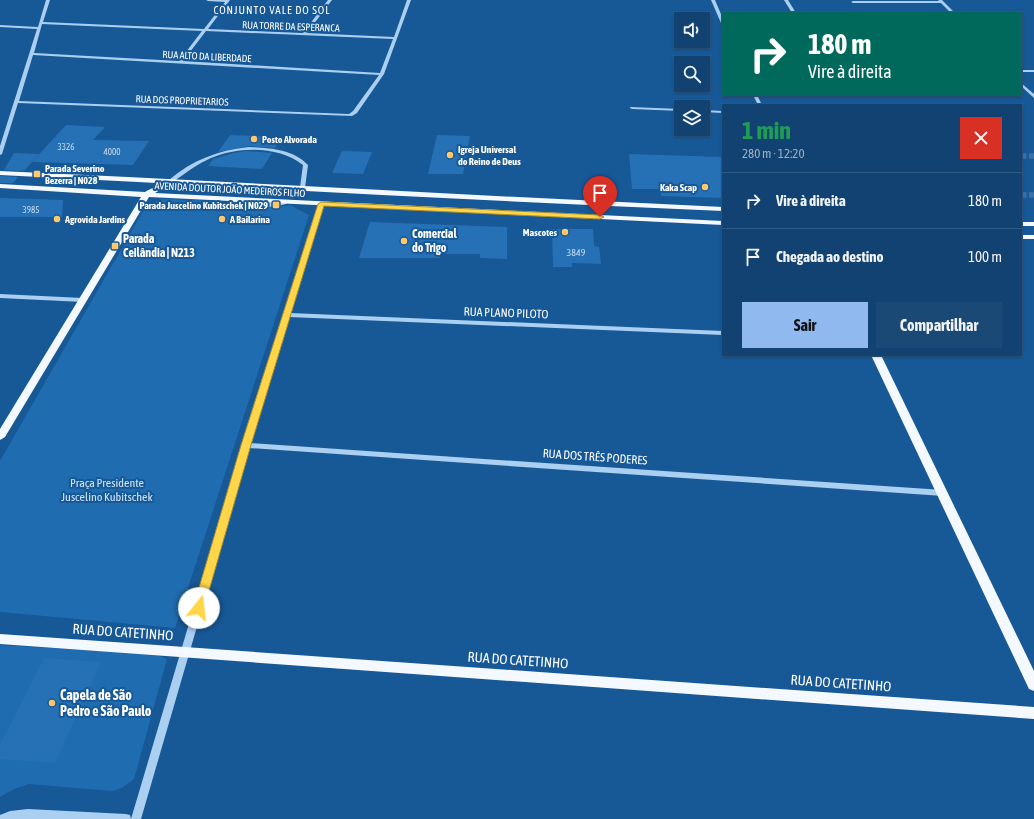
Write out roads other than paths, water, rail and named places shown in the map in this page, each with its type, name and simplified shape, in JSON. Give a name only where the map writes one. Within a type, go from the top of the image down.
[{"type":"main road","name":"AVENIDA DOUTOR JOÃO MEDEIROS FILHO","points":[[0,173],[172,180],[394,192],[473,198],[722,209]]},
{"type":"main road","name":"AVENIDA DOUTOR JOÃO MEDEIROS FILHO","points":[[0,186],[321,204],[722,223]]},
{"type":"main road","points":[[1,432],[146,195],[153,189],[161,187],[219,188],[264,186]]},
{"type":"main road","points":[[321,204],[341,201],[385,201],[392,198],[394,192]]},
{"type":"main road","points":[[1022,224],[1034,224]]},
{"type":"main road","points":[[1022,237],[1034,238]]},
{"type":"main road","points":[[876,356],[1034,685]]},
{"type":"main road","name":"RUA DO CATETINHO","points":[[0,639],[1034,713]]},
{"type":"street","points":[[0,154],[18,102],[48,0]]},
{"type":"street","points":[[208,0],[227,0]]},
{"type":"street","points":[[180,63],[227,0]]},
{"type":"street","points":[[304,34],[330,0]]},
{"type":"street","points":[[382,74],[410,0]]},
{"type":"street","points":[[713,0],[722,21]]},
{"type":"street","points":[[786,0],[793,12]]},
{"type":"street","points":[[853,2],[941,1],[952,12]]},
{"type":"street","name":"RUA TORRE DA ESPERANCA","points":[[0,26],[40,25],[396,38]]},
{"type":"street","name":"RUA ALTO DA LIBERDADE","points":[[32,54],[382,74]]},
{"type":"street","points":[[1022,72],[1034,72]]},
{"type":"street","name":"RUA DOS PROPRIETARIOS","points":[[18,102],[346,116],[354,112],[382,74]]},
{"type":"street","points":[[1022,85],[1034,97]]},
{"type":"street","points":[[632,108],[674,110]]},
{"type":"street","points":[[710,111],[722,112]]},
{"type":"street","points":[[172,180],[215,154],[244,149],[277,151],[291,154],[301,159],[306,165],[303,187]]},
{"type":"street","points":[[136,819],[246,445],[321,204]]},
{"type":"street","points":[[0,296],[83,300]]},
{"type":"street","name":"RUA PLANO PILOTO","points":[[287,315],[722,333]]},
{"type":"street","name":"RUA DOS TRÊS PODERES","points":[[246,445],[942,493]]},
{"type":"street","points":[[3,819],[10,816],[28,814],[126,819]]},
{"type":"tunnel","points":[[1022,156],[1034,156]]},
{"type":"tunnel","points":[[1022,195],[1034,195]]},
{"type":"place","name":"Posto Alvorada","points":[[254,139]]},
{"type":"place","name":"Igreja Universal do Reino de Deus","points":[[450,155]]},
{"type":"place","name":"Parada Severino Bezerra | N028","points":[[37,174]]},
{"type":"place","name":"Kaka Scap","points":[[705,187]]},
{"type":"place","name":"Parada Juscelino Kubitschek | N029","points":[[276,205]]},
{"type":"place","name":"Agrovida Jardins","points":[[57,219]]},
{"type":"place","name":"A Bailarina","points":[[222,219]]},
{"type":"place","name":"Mascotes","points":[[565,232]]},
{"type":"place","name":"Comercial do Trigo","points":[[404,241]]},
{"type":"place","name":"Parada Ceilândia | N213","points":[[115,246]]},
{"type":"place","name":"Capela de São Pedro e São Paulo","points":[[52,703]]},
{"type":"district","name":"CONJUNTO VALE DO SOL","points":[[272,10]]},
{"type":"park label","name":"Praça Presidente Juscelino Kubitschek","points":[[107,490]]}]
